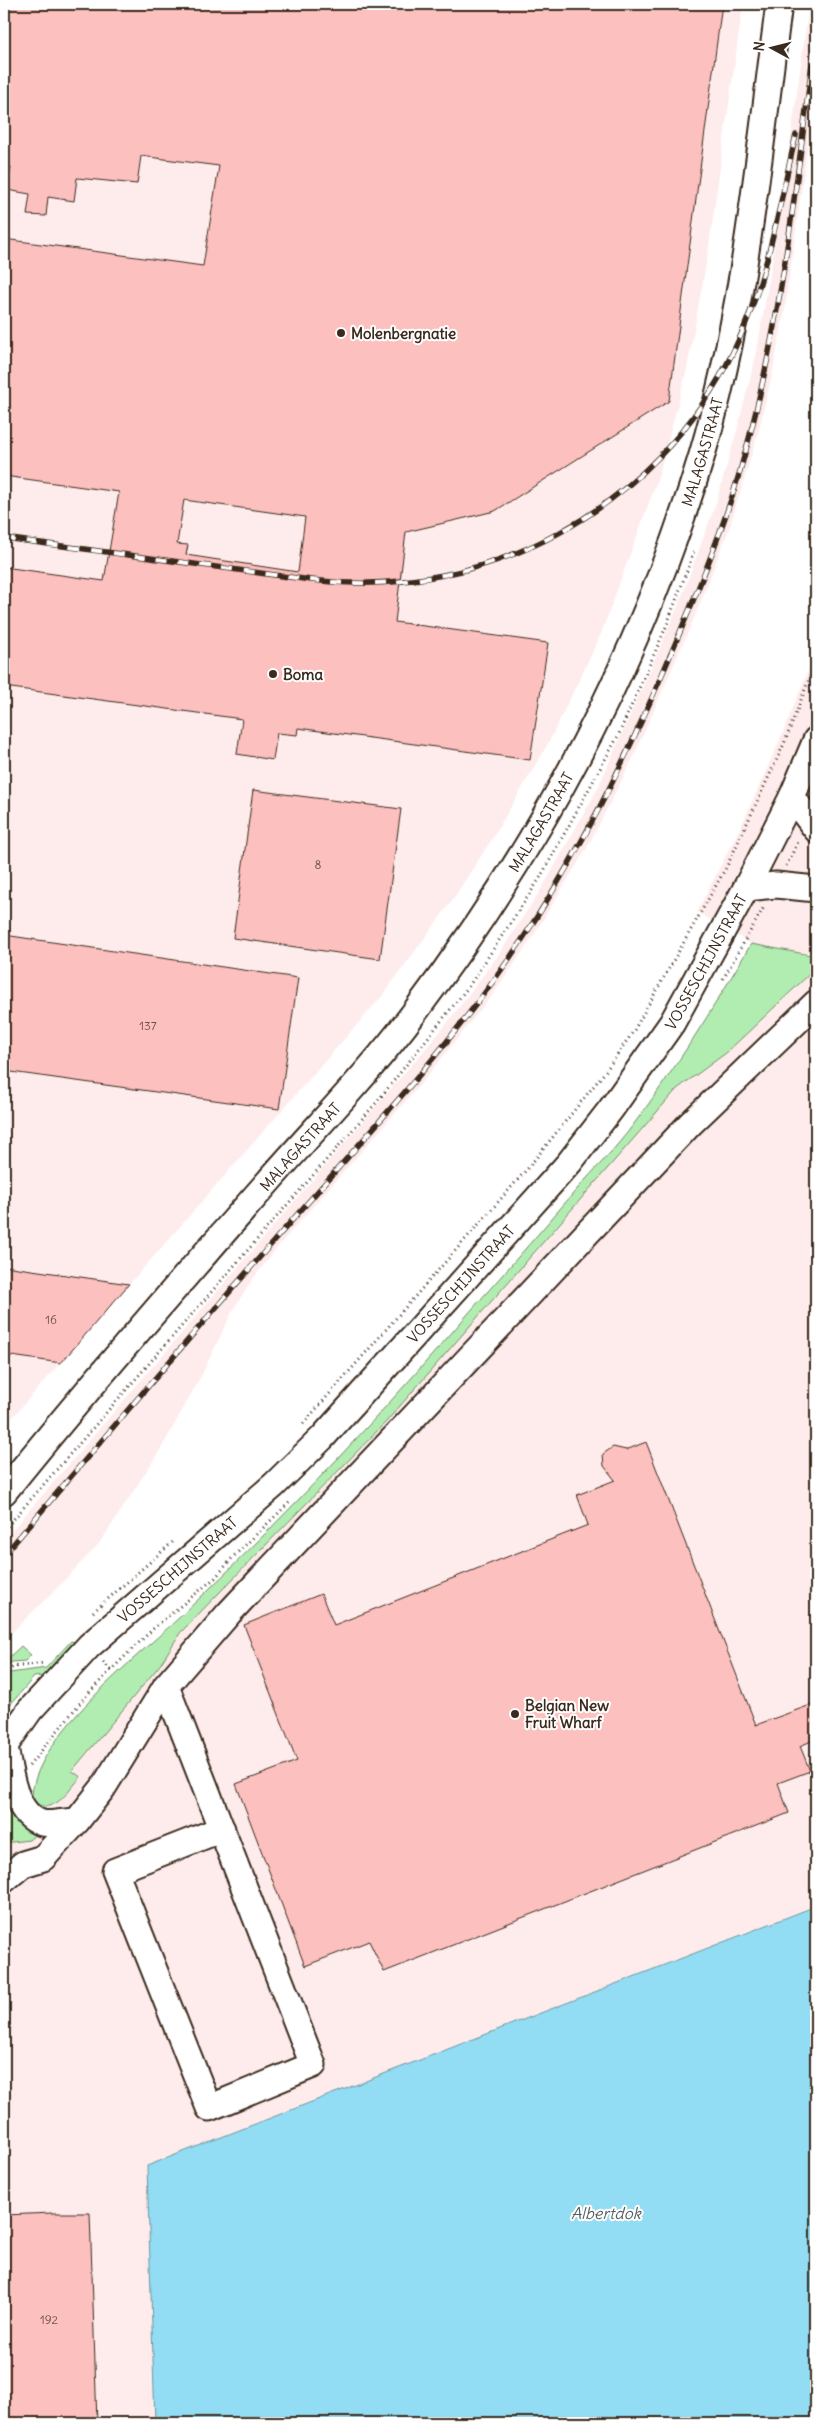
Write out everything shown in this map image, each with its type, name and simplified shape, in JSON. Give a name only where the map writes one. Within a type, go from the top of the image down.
[{"type":"street","name":"MALAGASTRAAT","points":[[4,1492],[83,1394],[413,1014],[472,932],[508,877],[602,712],[665,566],[711,423],[736,314],[779,4]]},
{"type":"street","name":"VOSSESCHIJNSTRAAT","points":[[4,1746],[30,1710],[89,1646],[274,1485],[322,1438],[568,1163],[611,1109],[672,1024],[746,888],[792,797],[816,740]]},
{"type":"street","points":[[792,797],[816,829]]},
{"type":"street","points":[[746,888],[776,885],[816,889]]},
{"type":"street","points":[[4,1880],[23,1864],[43,1858],[77,1821],[104,1788],[166,1686],[229,1613],[690,1124],[816,1003]]},
{"type":"street","points":[[166,1686],[222,1829],[313,2065],[209,2108],[115,1871],[222,1829]]},
{"type":"street","points":[[4,1746],[11,1785],[23,1810],[41,1823],[77,1821]]},
{"type":"path","points":[[4,1530],[376,1103],[469,986],[540,878],[577,814],[618,736],[666,627],[698,540]]},
{"type":"path","points":[[299,1428],[528,1168],[605,1072],[633,1032],[727,866],[784,744],[816,661]]},
{"type":"path","points":[[86,1618],[177,1539]]},
{"type":"path","points":[[4,1675],[13,1667],[44,1664],[50,1657]]},
{"type":"shaded area","points":[[4,4],[743,4],[708,253],[687,369],[658,478],[601,634],[549,742],[492,839],[449,905],[383,995],[4,1427]]},
{"type":"shaded area","points":[[809,4],[816,4],[816,85],[784,315],[772,375],[757,437],[729,529],[695,616],[633,758],[587,848],[532,938],[494,993],[419,1086],[280,1244],[252,1280],[233,1310],[201,1376],[162,1447],[98,1545],[4,1640],[4,1540],[444,1027],[497,957],[547,880],[598,788],[679,604],[716,503],[737,430],[756,356],[782,204]]},
{"type":"shaded area","points":[[816,647],[816,956],[751,944],[697,912],[743,822],[779,742]]},
{"type":"shaded area","points":[[816,968],[816,1906],[148,2166],[155,2423],[4,2423],[5,1801],[20,1779],[32,1790],[32,1800],[45,1808],[54,1806],[81,1777],[72,1771],[160,1665],[180,1633],[386,1422],[677,1089],[726,1053]]},
{"type":"green space","points":[[751,944],[816,956],[816,968],[726,1053],[677,1089],[386,1422],[180,1633],[160,1665],[72,1771],[81,1777],[65,1795],[53,1805],[39,1805],[32,1800],[36,1776],[49,1751],[68,1725],[116,1675],[182,1615],[260,1539],[336,1461],[621,1140],[676,1064]]},
{"type":"green space","points":[[71,1641],[76,1642],[45,1676],[34,1677],[4,1712],[4,1683],[10,1673],[46,1668]]},
{"type":"green space","points":[[21,1646],[31,1655],[25,1661],[12,1662],[4,1667],[4,1662]]},
{"type":"green space","points":[[7,1805],[29,1830],[36,1834],[29,1840],[4,1843],[4,1812]]},
{"type":"water","name":"Albertdok","points":[[816,1906],[816,2423],[155,2423],[147,2166]]},
{"type":"building","name":"Molenbergnatie","points":[[4,4],[722,4],[669,401],[495,511],[406,532],[395,622],[548,643],[530,760],[298,728],[297,735],[277,733],[273,760],[237,754],[242,719],[4,687],[4,567],[104,581],[119,492],[4,476],[4,239],[203,266],[219,166],[141,156],[137,184],[77,178],[74,201],[48,197],[46,216],[27,215],[30,194],[7,190],[11,167],[4,166]],"holes":[[[184,500],[305,517],[298,572],[186,555],[188,545],[177,544]]]},
{"type":"building","points":[[253,790],[401,809],[380,959],[233,938]]},
{"type":"building","points":[[4,935],[298,978],[279,1109],[4,1071]]},
{"type":"building","points":[[4,1266],[129,1284],[61,1363],[4,1355]]},
{"type":"building","name":"Belgian New Fruit Wharf","points":[[646,1442],[756,1725],[816,1703],[816,1739],[800,1746],[810,1771],[778,1783],[789,1813],[384,1972],[369,1941],[305,1966],[236,1784],[297,1761],[244,1625],[321,1594],[334,1625],[588,1525],[577,1495],[615,1480],[604,1466],[603,1454],[613,1447],[626,1450]]},
{"type":"building","points":[[90,2213],[97,2423],[4,2423],[4,2215]]},
{"type":"railway","points":[[4,1555],[216,1307],[430,1062],[484,994],[532,925],[594,818],[648,708],[685,621],[715,546],[740,471],[755,417],[777,308],[816,34]]},
{"type":"railway","points":[[4,538],[311,580],[377,583],[441,576],[502,559],[560,532],[613,498],[660,456],[701,406],[734,350],[755,298],[771,244],[796,135]]},
{"type":"place","name":"Molenbergnatie","points":[[341,333]]},
{"type":"place","name":"Boma","points":[[273,674]]},
{"type":"place","name":"Belgian New Fruit Wharf","points":[[515,1714]]}]
